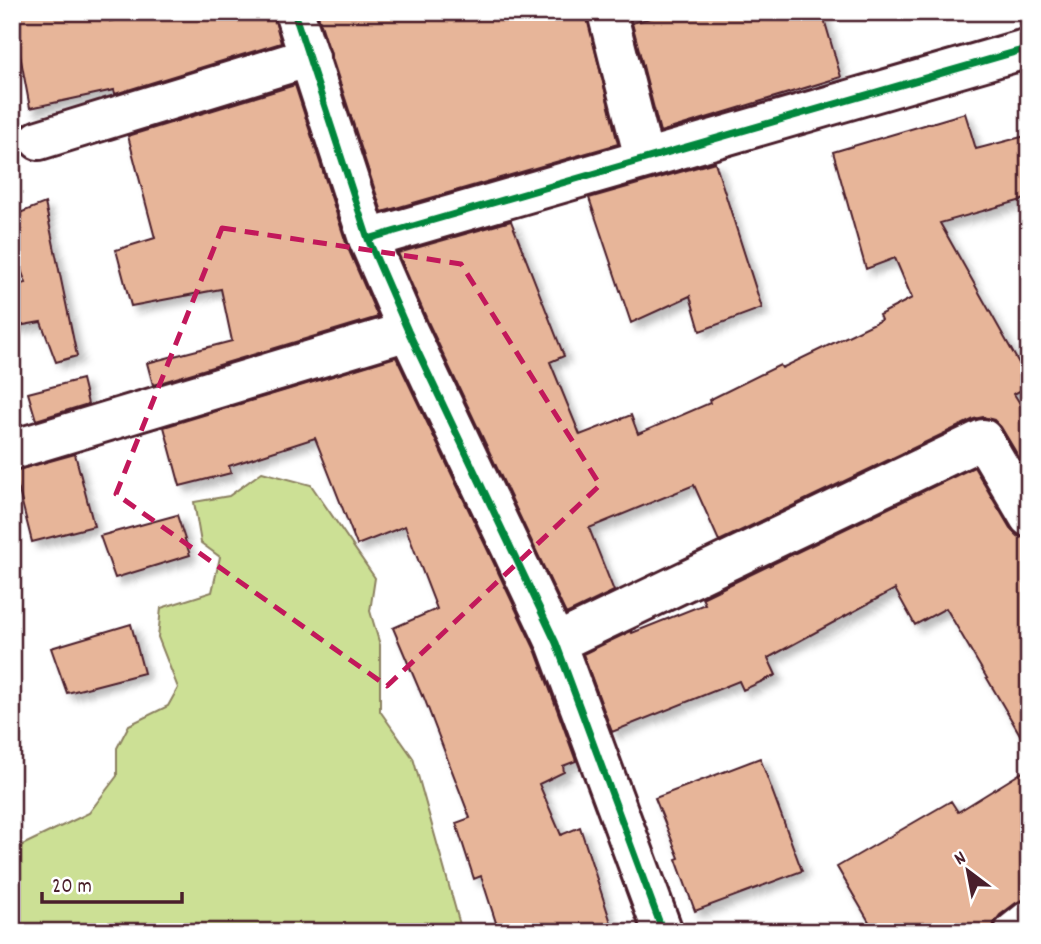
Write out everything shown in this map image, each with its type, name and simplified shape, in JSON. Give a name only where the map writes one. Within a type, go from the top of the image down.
[{"type":"street","points":[[295,12],[368,239],[408,331],[556,643],[663,932]]},
{"type":"street","points":[[607,12],[644,158]]},
{"type":"street","points":[[368,239],[1029,48]]},
{"type":"street","points":[[39,140],[310,57]]},
{"type":"street","points":[[12,450],[408,331]]},
{"type":"street","points":[[556,643],[983,439],[1029,517]]},
{"type":"street","points":[[1014,932],[1029,920]]},
{"type":"highlighted area","points":[[222,228],[461,264],[600,485],[387,686],[116,494]]},
{"type":"green space","points":[[262,472],[311,485],[375,578],[370,611],[380,645],[380,711],[413,758],[462,932],[12,932],[12,850],[89,813],[117,776],[117,748],[129,725],[168,706],[178,688],[158,637],[161,608],[212,592],[220,557],[201,543],[194,502],[229,496]]},
{"type":"building","points":[[12,12],[108,12],[110,21],[151,12],[273,12],[281,43],[115,94],[114,90],[30,108]]},
{"type":"building","points":[[317,12],[586,12],[618,144],[382,212]]},
{"type":"building","points":[[672,12],[822,12],[841,77],[660,132],[632,23]]},
{"type":"building","points":[[295,85],[347,246],[378,317],[153,385],[147,363],[232,341],[221,289],[131,306],[116,250],[155,238],[128,136]]},
{"type":"building","points":[[965,113],[976,149],[1029,135],[1029,198],[940,223],[1029,381],[1029,386],[1014,394],[1029,418],[1029,474],[1001,427],[994,420],[983,417],[719,541],[694,485],[589,528],[614,591],[566,614],[398,253],[511,221],[564,356],[550,362],[580,435],[631,415],[638,434],[710,403],[709,400],[780,365],[782,368],[881,320],[879,315],[912,298],[895,258],[866,269],[833,152]]},
{"type":"building","points":[[715,162],[762,308],[700,331],[690,296],[631,323],[589,198]]},
{"type":"building","points":[[45,203],[77,356],[56,362],[41,322],[12,327],[12,286],[26,283],[12,246],[12,216]]},
{"type":"building","points":[[396,357],[536,652],[576,761],[563,766],[564,772],[539,784],[561,835],[580,827],[614,932],[499,932],[481,876],[474,879],[456,823],[470,818],[423,695],[393,628],[437,609],[405,526],[357,545],[315,438],[229,466],[231,473],[180,486],[164,427]]},
{"type":"building","points":[[82,379],[88,404],[36,420],[28,393]]},
{"type":"building","points":[[75,454],[94,526],[32,542],[14,471]]},
{"type":"building","points":[[974,467],[1010,528],[1018,536],[1029,539],[1029,750],[946,608],[915,625],[895,589],[768,658],[776,675],[743,690],[739,681],[612,732],[583,654],[631,631],[632,633],[705,604],[702,598]]},
{"type":"building","points":[[177,515],[190,555],[115,578],[100,536]]},
{"type":"building","points":[[131,624],[144,673],[67,693],[51,648]]},
{"type":"building","points":[[760,758],[802,871],[695,911],[676,859],[679,858],[655,798]]},
{"type":"building","points":[[1029,768],[1029,899],[1016,903],[1000,915],[994,923],[993,932],[875,932],[837,867],[951,801],[958,812]]},
{"type":"cycle path","points":[[294,12],[368,239],[408,331],[556,643],[663,932]]},
{"type":"cycle path","points":[[368,239],[1029,48]]}]
